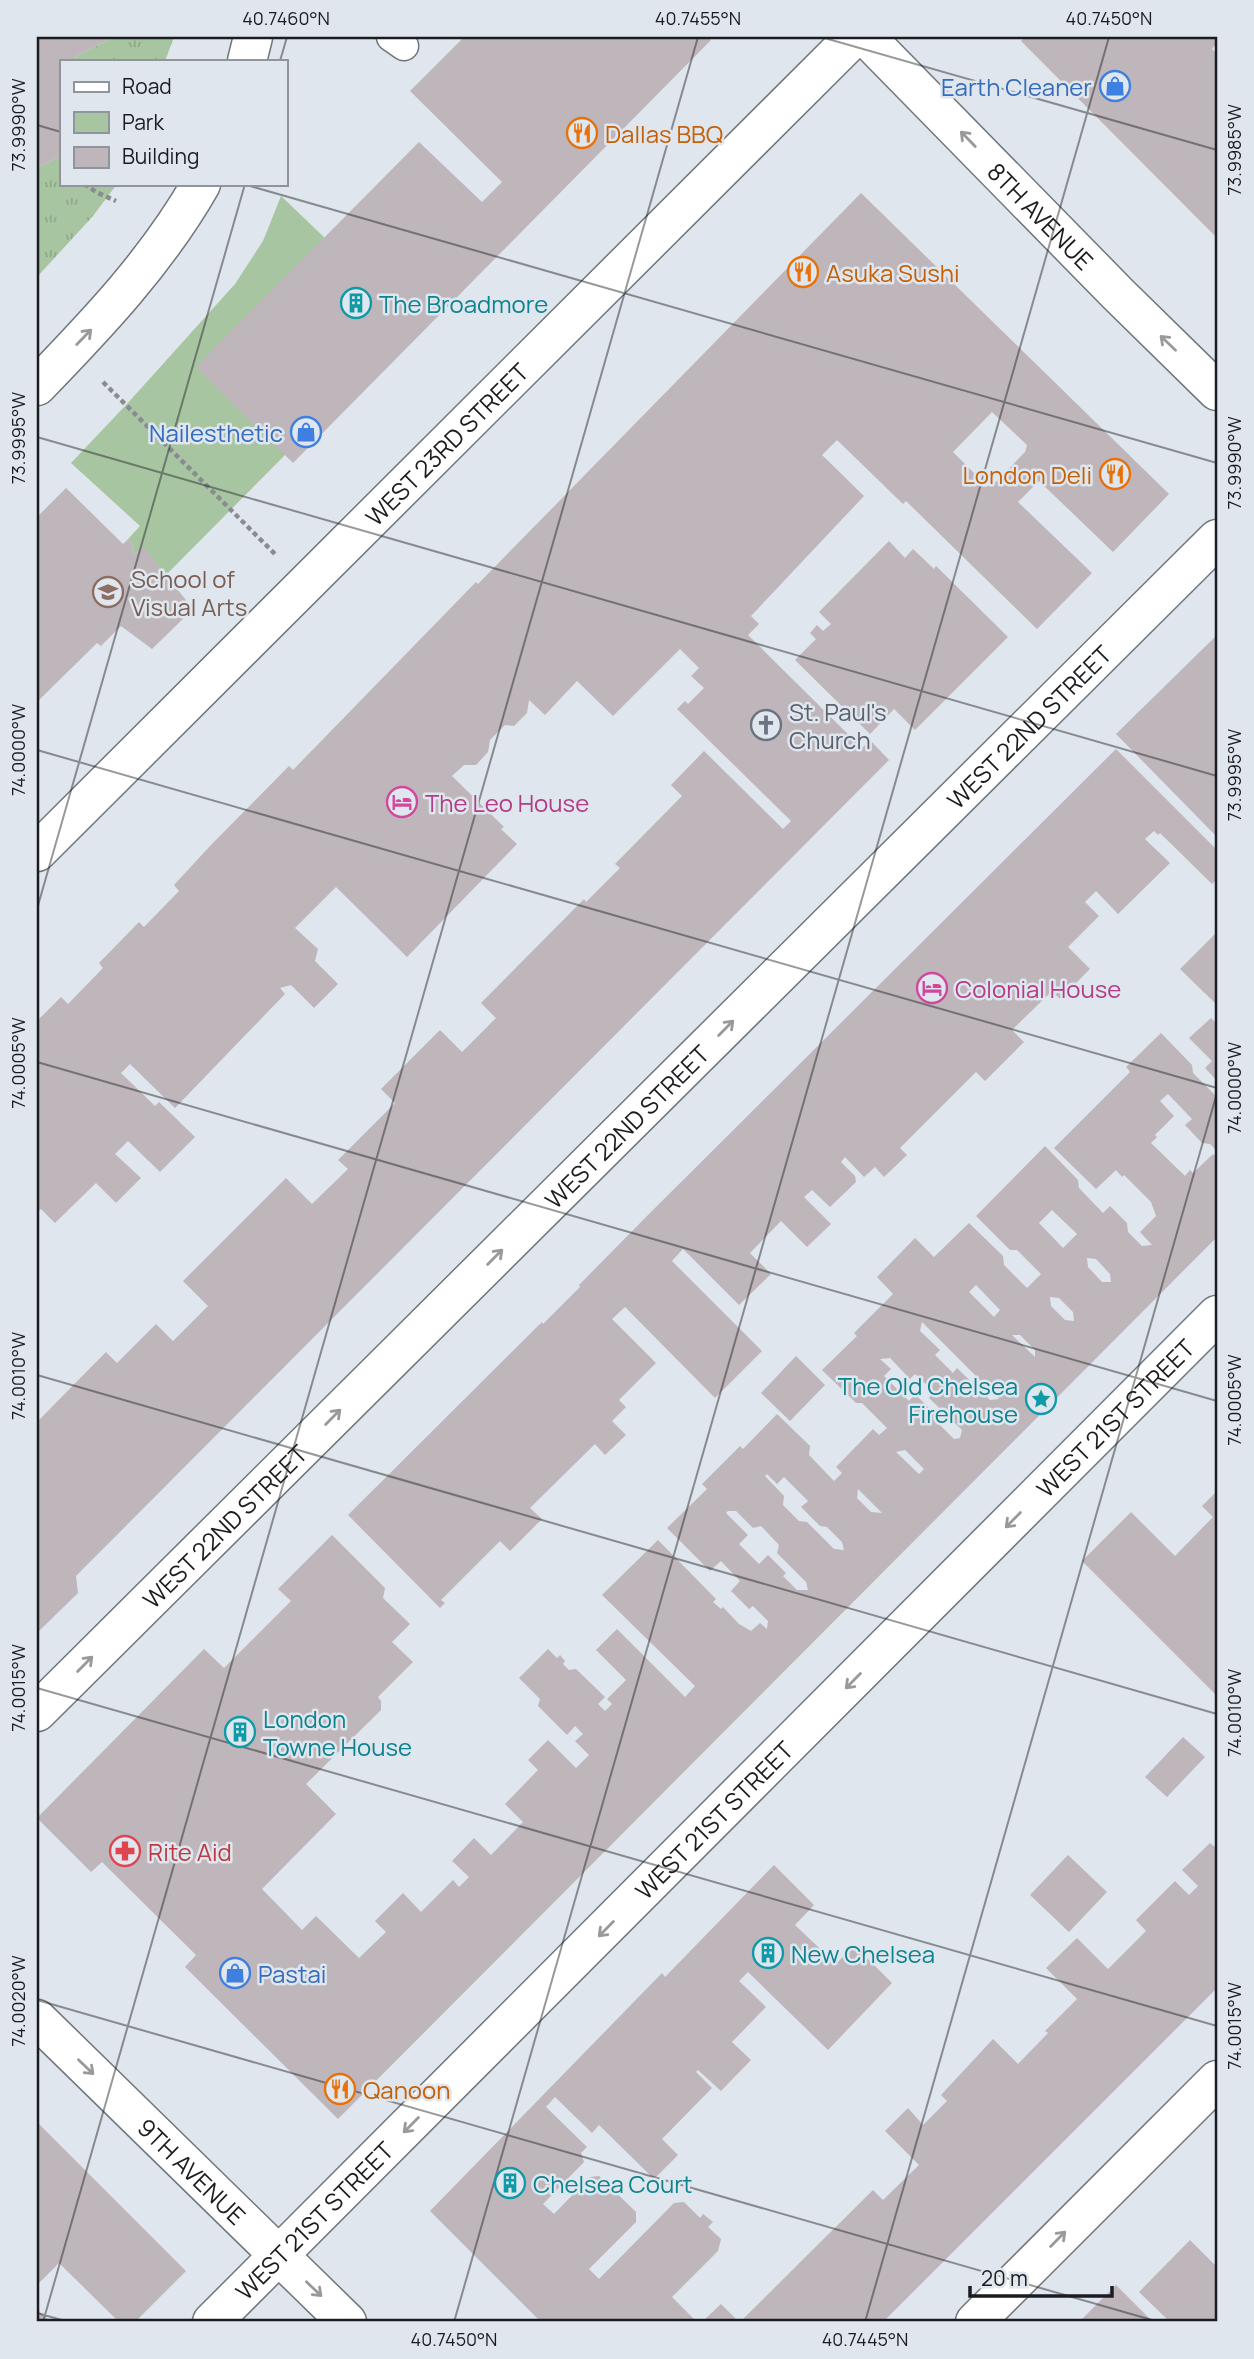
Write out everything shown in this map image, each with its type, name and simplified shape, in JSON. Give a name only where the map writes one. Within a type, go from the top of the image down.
[{"type":"street","points":[[247,60],[253,37]]},
{"type":"street","name":"WEST 23RD STREET","points":[[37,852],[854,37]]},
{"type":"street","name":"8TH AVENUE","points":[[866,37],[1217,391]]},
{"type":"street","points":[[37,386],[106,314],[145,268],[176,226],[200,186]]},
{"type":"street","name":"WEST 22ND STREET","points":[[37,1712],[1217,539]]},
{"type":"street","name":"WEST 21ST STREET","points":[[212,2322],[1217,1315]]},
{"type":"street","name":"9TH AVENUE","points":[[37,2019],[347,2322]]},
{"type":"street","points":[[975,2322],[1217,2080]]},
{"type":"path","points":[[87,186],[116,201]]},
{"type":"path","points":[[72,350],[305,584]]},
{"type":"green space","points":[[114,37],[174,37],[165,60],[69,60]]},
{"type":"green space","points":[[60,156],[60,186],[116,186],[93,216],[37,277],[37,168]]},
{"type":"green space","points":[[281,196],[325,238],[285,455],[166,575],[143,547],[135,554],[131,549],[134,546],[128,539],[140,526],[71,463],[235,284],[263,241]]},
{"type":"building","points":[[37,37],[114,37],[69,60],[60,60],[60,156],[37,168]]},
{"type":"building","points":[[464,37],[708,37],[711,40],[293,463],[196,367],[419,142],[482,202],[502,182],[410,91]]},
{"type":"building","points":[[1025,37],[1217,37],[1217,43],[1212,49],[1217,54],[1217,238],[1021,41]]},
{"type":"building","points":[[861,193],[1169,494],[1113,552],[1039,481],[1018,502],[1092,573],[1037,629],[906,501],[903,504],[837,440],[822,455],[864,496],[751,616],[759,624],[748,635],[862,748],[870,740],[889,760],[76,1576],[78,1593],[37,1633],[37,1422],[106,1352],[117,1363],[156,1324],[173,1341],[208,1306],[183,1281],[286,1178],[312,1204],[348,1169],[338,1160],[395,1103],[381,1089],[440,1030],[462,1052],[496,1018],[481,1003],[584,899],[586,902],[620,868],[615,864],[682,796],[671,785],[704,751],[783,829],[791,821],[677,709],[685,701],[688,704],[704,688],[691,676],[699,668],[680,649],[613,716],[577,681],[545,715],[529,700],[527,713],[514,726],[505,725],[490,740],[488,752],[476,765],[464,765],[452,776],[504,827],[501,829],[517,844],[407,957],[336,887],[295,928],[318,949],[315,961],[338,984],[314,1008],[291,985],[280,988],[285,994],[175,1108],[130,1064],[121,1073],[155,1106],[159,1102],[195,1137],[160,1172],[128,1141],[115,1154],[141,1178],[116,1203],[96,1183],[55,1223],[41,1209],[37,1212],[37,1021],[61,997],[68,1004],[103,968],[99,963],[139,922],[144,927],[179,891],[174,885],[211,845],[289,766],[293,770],[476,582],[478,584]],"holes":[[[992,412],[1027,445],[1025,452],[993,485],[984,487],[977,480],[979,478],[953,452]]]},
{"type":"building","name":"School of Visual Arts","points":[[66,488],[123,544],[128,539],[134,546],[131,549],[135,554],[143,546],[193,609],[152,649],[121,626],[101,646],[97,643],[37,702],[37,517]]},
{"type":"building","points":[[889,541],[905,558],[913,549],[934,569],[936,566],[1008,637],[915,730],[894,709],[870,734],[795,660],[816,639],[810,633],[817,625],[823,631],[831,624],[819,612]]},
{"type":"building","points":[[1217,635],[1217,837],[1116,734]]},
{"type":"building","points":[[1116,749],[1217,850],[1217,879],[1212,884],[1160,833],[1158,835],[1154,831],[1145,839],[1170,863],[1118,914],[1096,891],[1085,902],[1099,916],[1068,947],[1090,969],[1060,999],[1052,991],[1012,1030],[1024,1042],[985,1081],[976,1072],[900,1148],[907,1155],[884,1177],[875,1167],[864,1177],[845,1157],[841,1162],[855,1176],[856,1182],[830,1207],[812,1190],[804,1197],[831,1224],[807,1247],[781,1221],[750,1253],[771,1274],[739,1305],[683,1249],[672,1261],[762,1351],[715,1398],[625,1307],[612,1319],[656,1363],[619,1400],[626,1407],[612,1421],[626,1435],[605,1455],[595,1444],[530,1508],[542,1519],[510,1551],[500,1541],[441,1600],[445,1603],[440,1608],[348,1515],[542,1322],[543,1324],[647,1216]]},
{"type":"building","points":[[1217,932],[1217,1005],[1180,969]]},
{"type":"building","points":[[1211,1018],[1217,1024],[1217,1081],[1205,1068],[1212,1061],[1189,1038]]},
{"type":"building","points":[[1161,1033],[1192,1065],[1193,1073],[1217,1097],[1217,1151],[1210,1144],[1202,1143],[1185,1125],[1192,1119],[1168,1094],[1160,1101],[1174,1116],[1155,1135],[1157,1137],[1151,1143],[1185,1176],[1190,1170],[1193,1173],[1213,1154],[1217,1158],[1217,1237],[338,2119],[185,1967],[196,1955],[102,1862],[91,1872],[37,1818],[204,1649],[224,1668],[291,1601],[278,1589],[332,1535],[385,1588],[383,1598],[410,1624],[392,1642],[413,1662],[378,1697],[381,1710],[306,1784],[336,1814],[262,1889],[302,1930],[316,1916],[359,1958],[386,1932],[375,1921],[403,1893],[421,1912],[453,1880],[459,1887],[469,1877],[452,1861],[474,1838],[491,1855],[523,1822],[505,1804],[538,1770],[528,1760],[548,1740],[576,1768],[589,1755],[575,1741],[583,1734],[575,1726],[567,1735],[538,1706],[540,1699],[519,1678],[548,1649],[557,1658],[560,1655],[569,1670],[576,1669],[605,1697],[598,1704],[605,1711],[612,1704],[607,1699],[626,1680],[596,1650],[617,1629],[685,1697],[695,1686],[602,1595],[658,1540],[716,1599],[713,1602],[721,1609],[723,1607],[739,1624],[751,1631],[760,1623],[767,1629],[768,1621],[753,1606],[749,1609],[731,1591],[740,1581],[721,1561],[710,1571],[667,1528],[707,1489],[702,1484],[740,1446],[743,1449],[777,1414],[810,1446],[809,1455],[834,1481],[842,1473],[836,1467],[873,1429],[879,1435],[887,1428],[822,1370],[857,1336],[854,1333],[893,1294],[877,1277],[915,1238],[934,1257],[969,1223],[1003,1256],[1004,1265],[1027,1288],[1041,1274],[1017,1250],[1010,1250],[976,1216],[1045,1146],[1078,1180],[1079,1188],[1103,1213],[1110,1206],[1127,1223],[1128,1232],[1142,1246],[1152,1245],[1140,1232],[1156,1216],[1151,1202],[1124,1175],[1122,1177],[1116,1170],[1096,1189],[1054,1148],[1130,1072],[1126,1067]],"holes":[[[1052,1210],[1077,1234],[1063,1248],[1039,1223]],[[1087,1258],[1096,1259],[1110,1274],[1111,1282],[1102,1282],[1088,1267]],[[976,1285],[1000,1310],[994,1317],[969,1292]],[[1050,1297],[1059,1298],[1073,1312],[1074,1321],[1065,1320],[1051,1306]],[[922,1322],[999,1399],[990,1400],[957,1368],[953,1373],[935,1355],[940,1350],[920,1331]],[[1012,1335],[1020,1335],[1035,1350],[1035,1357]],[[890,1358],[910,1379],[915,1374],[934,1392],[929,1398],[962,1430],[960,1438],[954,1439],[933,1418],[936,1415],[915,1394],[909,1401],[884,1376],[891,1369],[880,1359]],[[905,1450],[924,1469],[919,1474],[896,1452]],[[767,1474],[777,1484],[784,1477],[808,1501],[801,1507],[820,1526],[827,1527],[842,1542],[844,1550],[834,1549],[807,1522],[799,1521],[783,1505],[784,1496],[765,1476]],[[858,1489],[882,1513],[871,1512],[857,1498]],[[728,1511],[736,1511],[753,1528],[761,1526],[779,1545],[777,1553],[806,1582],[808,1590],[797,1590],[783,1576],[786,1573],[768,1555],[759,1564],[739,1544],[748,1535],[726,1513]]]},
{"type":"building","points":[[796,1356],[825,1385],[790,1421],[761,1393]]},
{"type":"building","points":[[1217,1491],[1217,1696],[1082,1561],[1131,1512],[1175,1556],[1213,1517],[1202,1506]]},
{"type":"building","points":[[1183,1737],[1205,1757],[1167,1797],[1145,1777]]},
{"type":"building","points":[[1210,1843],[1215,1847],[1217,1845],[1217,1988],[883,2322],[740,2322],[873,2190],[883,2200],[919,2165],[885,2131],[908,2108],[923,2125],[947,2101],[941,2095],[993,2039],[1018,2064],[1048,2033],[1045,2031],[1077,1999],[1046,1968],[1077,1938],[1108,1969],[1146,1931],[1136,1920],[1175,1881],[1189,1895],[1198,1886],[1182,1870]]},
{"type":"building","points":[[1068,1855],[1107,1892],[1069,1932],[1030,1895]]},
{"type":"building","points":[[774,1865],[814,1905],[795,1925],[836,1964],[854,1945],[892,1983],[828,2050],[748,1972],[739,1981],[766,2007],[732,2042],[751,2060],[721,2091],[698,2070],[696,2072],[712,2088],[662,2139],[678,2155],[654,2179],[599,2125],[592,2133],[555,2097],[546,2107],[587,2147],[581,2153],[584,2162],[543,2204],[554,2214],[590,2177],[599,2176],[636,2212],[636,2222],[589,2269],[599,2279],[674,2203],[684,2202],[700,2218],[703,2214],[713,2222],[708,2227],[721,2239],[718,2251],[672,2297],[697,2322],[541,2322],[430,2211],[662,1973],[665,1977]]},
{"type":"building","points":[[37,2122],[186,2271],[135,2322],[119,2322],[59,2263],[37,2285]]},
{"type":"building","points":[[1190,2240],[1217,2267],[1217,2322],[1170,2322],[1139,2292]]},
{"type":"building","points":[[1116,2285],[1153,2322],[1079,2322]]},
{"type":"building","points":[[721,2304],[739,2322],[702,2322]]},
{"type":"building","points":[[37,2309],[50,2322],[37,2322]]},
{"type":"place","name":"Earth Cleaner","points":[[1115,86]]},
{"type":"place","name":"Dallas BBQ","points":[[582,133]]},
{"type":"place","name":"Asuka Sushi","points":[[803,272]]},
{"type":"place","name":"The Broadmore","points":[[356,303]]},
{"type":"place","name":"Nailesthetic","points":[[306,432]]},
{"type":"place","name":"London Deli","points":[[1115,474]]},
{"type":"place","name":"School of Visual Arts","points":[[108,592]]},
{"type":"place","name":"St. Paul's Church","points":[[766,725]]},
{"type":"place","name":"The Leo House","points":[[402,802]]},
{"type":"place","name":"Colonial House","points":[[932,988]]},
{"type":"place","name":"The Old Chelsea Firehouse","points":[[1041,1399]]},
{"type":"place","name":"London Towne House","points":[[240,1732]]},
{"type":"place","name":"Rite Aid","points":[[125,1851]]},
{"type":"place","name":"New Chelsea","points":[[768,1953]]},
{"type":"place","name":"Pastai","points":[[235,1973]]},
{"type":"place","name":"Qanoon","points":[[340,2089]]},
{"type":"place","name":"Chelsea Court","points":[[510,2183]]}]
